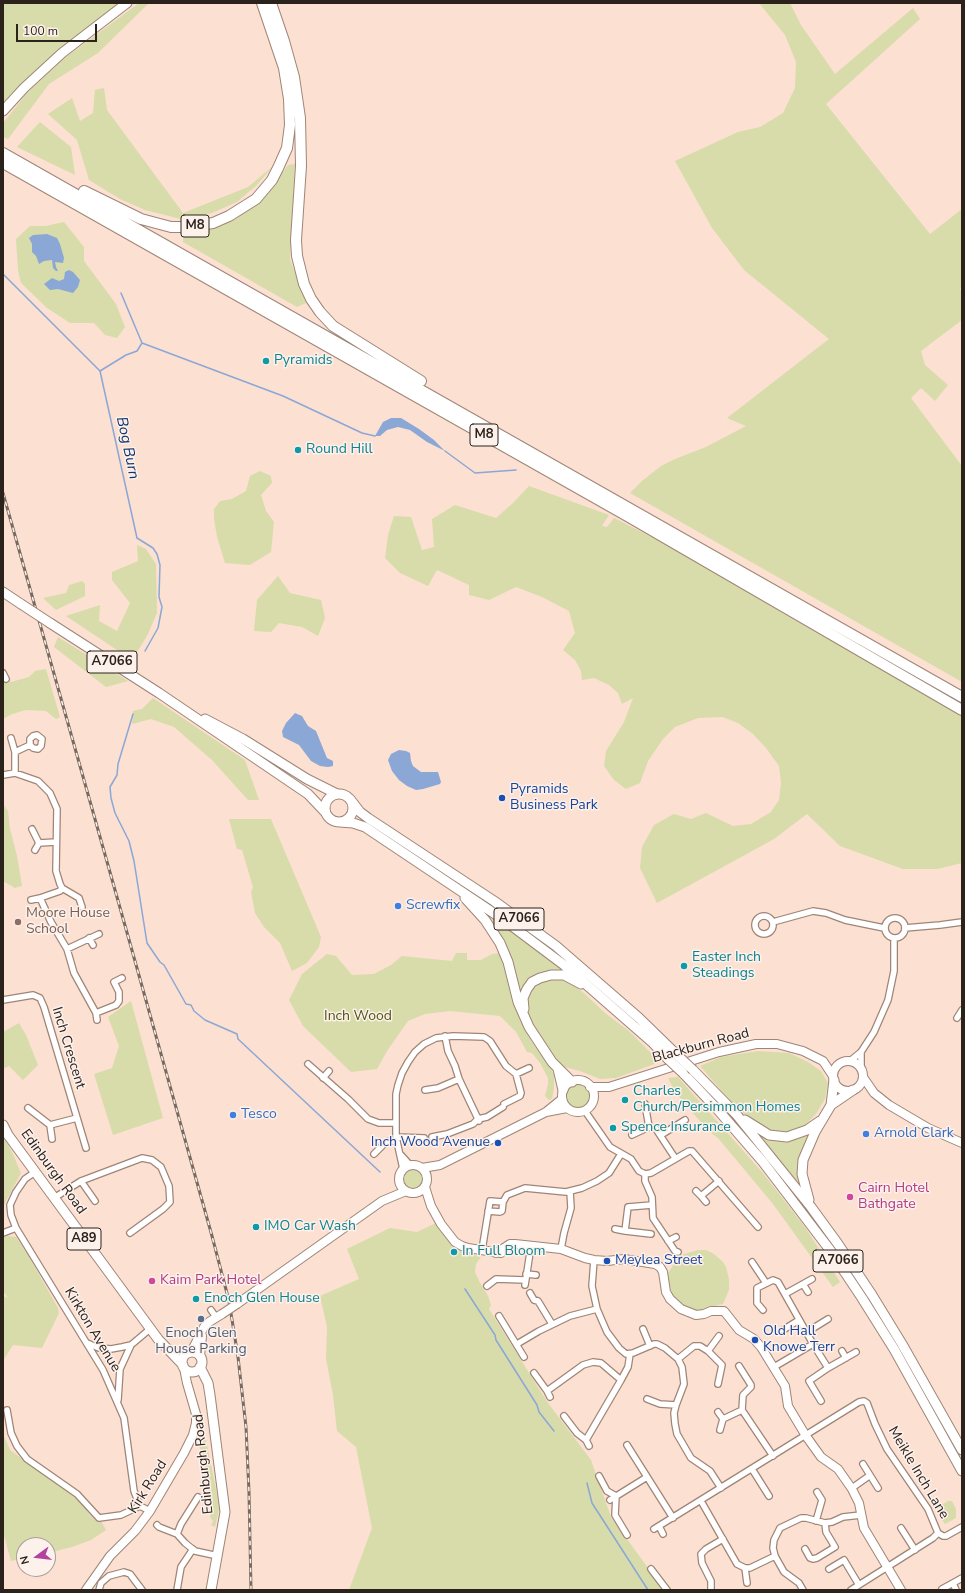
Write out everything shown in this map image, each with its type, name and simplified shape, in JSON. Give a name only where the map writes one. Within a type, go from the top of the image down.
[{"type":"highway","name":"M8","points":[[3,153],[141,220],[156,224],[171,227],[207,224],[229,216],[245,207],[256,199],[272,180],[286,148],[290,125],[289,99],[284,68],[262,3]]},
{"type":"highway","name":"M8","points":[[271,3],[284,40],[294,77],[300,118],[302,166],[296,256],[304,284],[311,299],[320,312],[341,332],[615,499]]},
{"type":"highway","name":"M8","points":[[3,153],[962,696]]},
{"type":"highway","name":"M8","points":[[3,163],[622,513],[962,710]]},
{"type":"main road","points":[[3,111],[24,88],[62,53],[127,3]]},
{"type":"main road","name":"A7066","points":[[3,592],[173,703],[308,794],[331,820],[352,823],[365,827],[450,883],[534,942],[600,996],[652,1042],[693,1070],[736,1114],[811,1207],[872,1295],[902,1344],[962,1450]]},
{"type":"main road","name":"A7066","points":[[173,703],[226,730],[302,776],[350,799],[360,812],[368,818],[494,901],[556,946],[639,1018],[672,1056],[683,1073],[718,1110],[763,1162],[830,1250],[894,1349],[962,1470]]},
{"type":"main road","points":[[326,813],[325,808],[327,801],[338,794]]},
{"type":"main road","points":[[340,822],[346,820],[351,815],[353,808],[350,799]]},
{"type":"main road","name":"A7066","points":[[450,883],[485,920],[500,943],[508,962],[518,1002],[524,1017],[537,1040],[558,1069]]},
{"type":"main road","name":"A7066","points":[[524,1017],[523,998],[527,989],[536,980],[551,975],[564,975],[579,982],[600,996]]},
{"type":"main road","name":"Blackburn Road","points":[[593,1098],[609,1087],[719,1052],[756,1044],[777,1044],[792,1048],[823,1061],[847,1061]]},
{"type":"main road","points":[[823,1061],[841,1089],[874,1094]]},
{"type":"main road","points":[[834,1078],[837,1066],[847,1061],[858,1064],[861,1068],[863,1078],[874,1094],[906,1116],[928,1128],[962,1143]]},
{"type":"main road","points":[[558,1069],[572,1082]]},
{"type":"main road","points":[[558,1069],[562,1095],[567,1108]]},
{"type":"main road","name":"A7066","points":[[811,1207],[802,1174],[803,1160],[807,1148],[831,1104],[834,1078]]},
{"type":"main road","points":[[854,1090],[862,1083],[863,1078]]},
{"type":"main road","points":[[422,1168],[440,1165],[546,1112],[567,1108],[576,1112],[587,1109],[593,1098],[592,1090],[582,1081],[572,1082],[567,1085],[562,1095],[546,1112]]},
{"type":"main road","name":"Blackburn Road","points":[[590,1087],[609,1087]]},
{"type":"main road","name":"A7066","points":[[831,1104],[854,1090]]},
{"type":"main road","name":"A7066","points":[[736,1114],[759,1130],[769,1135],[779,1137],[787,1137],[798,1134],[822,1120]]},
{"type":"main road","name":"Edinburgh Road","points":[[3,1125],[8,1135],[150,1329],[168,1350],[191,1363],[208,1383],[225,1506],[218,1556],[211,1590]]},
{"type":"main road","points":[[383,1200],[399,1181],[400,1174],[407,1167],[417,1165],[425,1171],[431,1206],[441,1224],[455,1242],[462,1246],[496,1253],[505,1253],[521,1245],[561,1249],[594,1260],[624,1259],[649,1262],[660,1267],[663,1272],[666,1292],[674,1304],[688,1313],[696,1315],[711,1311],[724,1311],[739,1330],[758,1343],[785,1386],[788,1406],[806,1436],[821,1457],[838,1469],[852,1488],[859,1503],[864,1528],[901,1590]]},
{"type":"main road","points":[[416,1193],[440,1165]]},
{"type":"main road","points":[[399,1181],[406,1191]]},
{"type":"main road","points":[[191,1363],[204,1327],[216,1314],[236,1304],[383,1200],[406,1191],[416,1193],[431,1206]]},
{"type":"main road","name":"Kirk Road","points":[[86,1590],[110,1556],[136,1531],[150,1511],[184,1453],[193,1434],[196,1423],[196,1414],[187,1383],[191,1363]]},
{"type":"street","points":[[11,738],[15,752],[15,773]]},
{"type":"street","points":[[15,752],[30,745]]},
{"type":"street","points":[[3,776],[15,773],[38,782],[50,793],[57,809],[56,871],[62,888],[79,898],[82,907]]},
{"type":"street","points":[[32,829],[39,843]]},
{"type":"street","points":[[39,843],[56,842]]},
{"type":"street","points":[[35,850],[39,843]]},
{"type":"street","points":[[31,900],[60,891],[62,888]]},
{"type":"street","points":[[40,898],[51,922],[67,949],[74,974],[96,1013],[98,1020]]},
{"type":"street","points":[[773,922],[813,911],[826,913],[845,920],[884,928]]},
{"type":"street","points":[[895,918],[902,920],[905,928],[903,935],[894,938],[887,935],[884,928],[888,920],[895,918]]},
{"type":"street","points":[[905,928],[940,926],[962,922]]},
{"type":"street","points":[[67,949],[99,934]]},
{"type":"street","points":[[89,938],[93,945]]},
{"type":"street","points":[[847,1061],[861,1052],[874,1032],[888,1000],[894,972],[894,938]]},
{"type":"street","points":[[96,1013],[116,1005],[119,992],[114,982],[122,978]]},
{"type":"street","name":"Inch Crescent","points":[[3,1000],[33,996],[40,998],[86,1148]]},
{"type":"street","points":[[958,1018],[962,1010]]},
{"type":"street","points":[[445,1036],[448,1051],[459,1079],[479,1120]]},
{"type":"street","points":[[407,1167],[396,1139],[396,1094],[402,1073],[419,1048],[433,1039],[445,1036],[467,1036],[487,1039],[493,1043],[506,1066],[516,1074],[521,1093],[520,1096],[503,1105],[487,1117],[472,1124],[447,1134],[432,1137]]},
{"type":"street","points":[[861,1052],[861,1068]]},
{"type":"street","points":[[308,1064],[348,1099],[368,1119],[379,1123],[396,1123]]},
{"type":"street","points":[[516,1074],[529,1068]]},
{"type":"street","points":[[323,1078],[329,1071]]},
{"type":"street","points":[[425,1090],[438,1088],[459,1079]]},
{"type":"street","points":[[646,1104],[649,1127]]},
{"type":"street","points":[[28,1108],[50,1125],[52,1139]]},
{"type":"street","points":[[587,1109],[610,1147],[631,1159],[639,1171],[645,1174],[651,1173],[675,1158],[692,1151],[758,1227]]},
{"type":"street","points":[[50,1125],[77,1118]]},
{"type":"street","points":[[661,1135],[685,1120]]},
{"type":"street","points":[[632,1134],[649,1127],[656,1128],[675,1158]]},
{"type":"street","points":[[374,1154],[386,1142],[396,1139],[424,1138]]},
{"type":"street","points":[[488,1211],[502,1211],[503,1202],[507,1195],[525,1188],[570,1191],[582,1188],[604,1178],[621,1154]]},
{"type":"street","points":[[54,1198],[81,1180],[142,1158],[152,1160],[161,1167],[169,1186],[170,1202],[163,1209],[130,1233]]},
{"type":"street","name":"Kirkton Avenue","points":[[35,1172],[25,1179],[16,1192],[10,1205],[11,1215],[16,1228],[103,1370],[118,1402],[124,1418],[134,1491],[140,1506]]},
{"type":"street","points":[[645,1174],[645,1181],[651,1193],[653,1218],[674,1251],[678,1252]]},
{"type":"street","points":[[81,1180],[95,1200]]},
{"type":"street","points":[[701,1196],[719,1181]]},
{"type":"street","points":[[561,1249],[564,1233],[572,1208],[570,1191]]},
{"type":"street","points":[[696,1191],[706,1202]]},
{"type":"street","points":[[482,1250],[490,1201],[503,1202]]},
{"type":"street","points":[[625,1231],[628,1207],[652,1205]]},
{"type":"street","points":[[3,1233],[16,1228]]},
{"type":"street","points":[[615,1230],[651,1234]]},
{"type":"street","points":[[668,1241],[676,1237]]},
{"type":"street","points":[[525,1280],[531,1246]]},
{"type":"street","points":[[594,1260],[592,1286],[597,1309],[607,1332],[619,1348],[624,1353],[630,1354],[654,1344],[660,1345],[678,1359],[682,1367],[684,1384],[676,1405],[674,1424],[677,1434],[691,1458],[710,1471],[721,1488]]},
{"type":"street","points":[[752,1262],[766,1283]]},
{"type":"street","points":[[487,1286],[496,1279],[525,1280],[536,1275]]},
{"type":"street","points":[[785,1294],[812,1279]]},
{"type":"street","points":[[763,1310],[757,1303],[757,1288],[773,1280],[778,1282],[828,1368]]},
{"type":"street","points":[[803,1284],[808,1292]]},
{"type":"street","points":[[530,1293],[534,1300],[538,1302],[552,1324]]},
{"type":"street","points":[[517,1344],[552,1324],[570,1316],[597,1309]]},
{"type":"street","points":[[498,1316],[524,1357]]},
{"type":"street","points":[[806,1332],[828,1318]]},
{"type":"street","points":[[783,1330],[799,1320]]},
{"type":"street","points":[[87,1343],[99,1348],[111,1349],[130,1345],[150,1329]]},
{"type":"street","points":[[643,1329],[650,1346]]},
{"type":"street","points":[[708,1351],[719,1336]]},
{"type":"street","points":[[774,1367],[813,1344]]},
{"type":"street","points":[[118,1402],[120,1369],[130,1345]]},
{"type":"street","points":[[678,1359],[694,1346],[700,1346],[708,1351],[722,1365],[718,1384]]},
{"type":"street","points":[[842,1351],[846,1358]]},
{"type":"street","points":[[821,1402],[809,1382],[828,1368],[856,1352]]},
{"type":"street","points":[[586,1440],[628,1367],[630,1354]]},
{"type":"street","points":[[534,1373],[549,1394],[583,1365],[593,1362],[601,1364],[621,1380]]},
{"type":"street","points":[[739,1366],[751,1385],[751,1387],[743,1395],[742,1410],[772,1456]]},
{"type":"street","points":[[647,1399],[660,1404],[676,1405]]},
{"type":"street","name":"Meikle Inch Lane","points":[[806,1436],[862,1400],[867,1403],[887,1449],[928,1509],[938,1533],[946,1536],[962,1527]]},
{"type":"street","points":[[7,1410],[11,1433],[17,1446],[28,1459],[77,1494],[99,1518],[121,1515],[140,1506],[150,1511]]},
{"type":"street","points":[[720,1430],[723,1419],[742,1410]]},
{"type":"street","points":[[718,1412],[723,1419]]},
{"type":"street","points":[[564,1416],[577,1433],[586,1440],[589,1446]]},
{"type":"street","points":[[663,1534],[656,1528],[806,1436]]},
{"type":"street","points":[[627,1444],[673,1518]]},
{"type":"street","points":[[863,1464],[869,1476],[878,1488]]},
{"type":"street","points":[[752,1469],[769,1496]]},
{"type":"street","points":[[599,1476],[607,1491],[616,1496]]},
{"type":"street","points":[[852,1488],[869,1476]]},
{"type":"street","points":[[610,1500],[647,1477]]},
{"type":"street","points":[[816,1521],[822,1500],[817,1492]]},
{"type":"street","points":[[616,1496],[615,1515],[627,1535]]},
{"type":"street","points":[[177,1534],[181,1524],[198,1497]]},
{"type":"street","points":[[701,1501],[737,1564],[745,1568],[750,1568],[775,1556]]},
{"type":"street","points":[[803,1590],[799,1583],[784,1572],[775,1556],[773,1548],[774,1540],[780,1528],[801,1518],[825,1523],[832,1522],[843,1517],[861,1515]]},
{"type":"street","points":[[805,1549],[810,1558],[813,1559],[835,1547],[826,1532],[825,1523]]},
{"type":"street","points":[[157,1525],[177,1534],[195,1551],[218,1556]]},
{"type":"street","points":[[901,1528],[915,1550]]},
{"type":"street","name":"Meikle Inch Lane","points":[[850,1590],[915,1550],[938,1533]]},
{"type":"street","points":[[711,1590],[711,1582],[702,1563],[702,1554],[706,1549],[723,1539]]},
{"type":"street","points":[[177,1590],[181,1567],[193,1549]]},
{"type":"street","points":[[829,1569],[844,1560],[859,1585]]},
{"type":"street","points":[[651,1568],[667,1590]]},
{"type":"street","points":[[745,1568],[747,1583]]},
{"type":"street","points":[[99,1590],[101,1583],[108,1576],[124,1572],[130,1574],[142,1590]]},
{"type":"street","points":[[942,1589],[962,1578]]},
{"type":"street","points":[[953,1583],[956,1590]]},
{"type":"green space","points":[[3,3],[115,3],[116,5],[3,103]]},
{"type":"green space","points":[[139,3],[149,3],[98,53],[49,84],[8,139],[3,137],[3,123],[28,92],[66,57]]},
{"type":"green space","points":[[759,3],[790,3],[801,25],[835,74],[913,8],[920,19],[826,104],[930,234],[962,209],[962,287],[960,289],[962,293],[962,320],[921,351],[925,365],[948,385],[935,401],[921,388],[911,398],[962,466],[962,682],[630,493],[661,466],[706,447],[746,426],[727,418],[829,339],[744,270],[712,228],[675,161],[738,132],[760,127],[783,113],[795,88],[796,62],[785,35]]},
{"type":"green space","points":[[104,88],[107,110],[183,213],[248,187],[273,166],[257,185],[237,202],[212,213],[185,220],[145,210],[120,199],[89,180],[77,140],[48,114],[72,98],[80,121],[93,113],[95,90]]},
{"type":"green space","points":[[40,122],[71,147],[75,175],[17,147]]},
{"type":"green space","points":[[295,164],[290,259],[306,303],[297,307],[183,242],[183,232],[204,231],[235,219],[264,197],[288,165]]},
{"type":"green space","points":[[64,222],[84,247],[84,261],[116,304],[125,327],[117,338],[105,335],[94,323],[70,323],[47,308],[21,283],[18,270],[16,239],[30,226],[46,226]]},
{"type":"green space","points":[[260,471],[271,476],[272,483],[261,495],[266,511],[274,522],[271,552],[250,565],[225,563],[217,537],[214,509],[220,501],[232,499],[246,491],[250,476]]},
{"type":"green space","points":[[529,486],[609,515],[602,526],[607,527],[614,518],[672,547],[784,614],[962,715],[962,863],[937,869],[903,869],[840,846],[807,814],[774,839],[657,903],[640,868],[642,847],[654,825],[674,814],[691,819],[706,813],[733,826],[751,824],[771,812],[779,800],[781,783],[779,766],[766,748],[753,734],[738,723],[723,717],[698,718],[675,727],[663,739],[648,761],[640,783],[626,789],[614,780],[604,766],[606,751],[624,722],[633,698],[622,704],[618,693],[609,685],[594,678],[582,680],[581,671],[575,660],[563,650],[575,633],[569,611],[542,597],[516,587],[489,600],[469,595],[469,585],[437,570],[428,586],[400,573],[385,558],[388,535],[394,516],[411,517],[422,550],[434,547],[432,519],[455,505],[496,518]]},
{"type":"green space","points":[[137,545],[146,549],[156,564],[157,613],[147,636],[132,660],[66,616],[100,605],[99,621],[117,631],[130,603],[112,580],[112,572],[138,561]]},
{"type":"green space","points":[[278,576],[290,593],[321,600],[325,618],[318,636],[302,627],[279,623],[271,632],[254,631],[257,600]]},
{"type":"green space","points":[[82,581],[85,584],[85,596],[56,610],[43,598],[66,593],[69,585]]},
{"type":"green space","points":[[58,637],[128,681],[106,687],[54,647]]},
{"type":"green space","points":[[46,669],[60,717],[56,719],[46,711],[26,710],[12,714],[3,719],[3,682],[5,679],[11,682],[29,677],[35,671]]},
{"type":"green space","points":[[153,698],[245,760],[259,800],[248,800],[212,760],[174,727],[151,719],[132,724],[133,711],[142,709]]},
{"type":"green space","points":[[3,804],[8,811],[10,829],[17,856],[22,886],[15,888],[3,881]]},
{"type":"green space","points":[[229,819],[271,819],[321,937],[319,947],[307,963],[292,971],[280,943],[264,927],[255,913],[251,892],[253,887],[242,850],[237,849]]},
{"type":"green space","points":[[476,905],[570,975],[549,972],[521,996]]},
{"type":"green space","name":"Inch Wood","points":[[456,953],[467,953],[467,960],[481,960],[492,954],[500,953],[507,971],[520,1020],[531,1041],[550,1066],[554,1075],[552,1099],[549,1100],[545,1096],[548,1078],[540,1063],[532,1053],[527,1052],[516,1032],[500,1016],[450,1011],[425,1014],[408,1021],[387,1051],[377,1069],[351,1072],[303,1026],[289,1000],[302,974],[327,954],[336,956],[352,975],[374,974],[391,965],[402,956],[452,961]]},
{"type":"green space","points":[[556,978],[570,982],[585,994],[605,1013],[629,1031],[660,1062],[616,1078],[600,1079],[580,1071],[561,1066],[532,1025],[527,1010],[528,997],[536,983]]},
{"type":"green space","points":[[131,1001],[163,1118],[113,1135],[94,1074],[112,1068],[119,1046],[108,1017]]},
{"type":"green space","points":[[19,1023],[26,1035],[38,1065],[23,1080],[9,1066],[5,1068],[3,1066],[3,1032]]},
{"type":"green space","points":[[758,1051],[789,1053],[808,1062],[821,1071],[828,1083],[825,1099],[816,1114],[805,1125],[789,1132],[772,1132],[753,1122],[731,1102],[700,1066],[721,1057]]},
{"type":"green space","points":[[678,1077],[762,1172],[805,1227],[840,1282],[833,1287],[773,1204],[718,1138],[710,1132],[689,1109],[674,1090],[668,1078]]},
{"type":"green space","points":[[578,1083],[588,1087],[592,1097],[588,1107],[578,1111],[568,1107],[564,1097],[568,1087]]},
{"type":"green space","points":[[814,1131],[800,1170],[799,1187],[755,1133],[776,1140]]},
{"type":"green space","points":[[3,1136],[21,1173],[3,1207]]},
{"type":"green space","points":[[417,1168],[424,1176],[424,1183],[413,1190],[407,1190],[403,1180],[403,1175],[410,1169]]},
{"type":"green space","points":[[436,1223],[453,1247],[481,1257],[476,1264],[475,1272],[488,1296],[491,1305],[489,1309],[548,1403],[591,1460],[611,1517],[664,1590],[349,1590],[372,1528],[356,1447],[337,1431],[333,1395],[326,1359],[327,1327],[320,1296],[359,1279],[347,1249],[390,1228],[417,1232]]},
{"type":"green space","points":[[3,1237],[16,1237],[28,1255],[58,1308],[59,1313],[42,1348],[13,1345],[3,1361],[3,1296],[8,1298],[3,1291]]},
{"type":"green space","points":[[698,1250],[706,1250],[714,1254],[723,1262],[729,1279],[729,1290],[723,1304],[704,1310],[695,1311],[680,1304],[674,1298],[668,1281],[668,1273],[681,1255]]},
{"type":"green space","points":[[3,1434],[10,1450],[82,1502],[89,1514],[95,1520],[101,1521],[106,1530],[91,1540],[56,1551],[56,1537],[16,1537],[16,1560],[11,1561],[3,1532]]},
{"type":"green space","points":[[203,1438],[206,1440],[219,1509],[215,1527],[211,1525],[213,1521],[210,1517],[212,1506],[205,1475],[208,1470],[198,1444]]},
{"type":"green space","points":[[948,1501],[952,1501],[956,1509],[956,1518],[945,1524],[937,1508]]},
{"type":"water","points":[[47,234],[57,238],[60,244],[64,258],[63,263],[55,262],[58,271],[53,268],[52,260],[44,261],[39,264],[36,256],[32,252],[32,244],[29,238],[33,235]]},
{"type":"water","points":[[69,270],[73,272],[80,280],[78,287],[73,293],[58,289],[50,290],[44,284],[52,278],[59,281],[64,279],[65,272]]},
{"type":"water","points":[[391,418],[401,418],[419,429],[434,440],[445,451],[427,442],[410,430],[398,427],[387,430],[380,436],[375,436],[383,422]]},
{"type":"water","points":[[295,713],[302,716],[308,726],[316,731],[327,758],[333,761],[333,766],[320,766],[311,761],[299,745],[283,737],[282,731],[286,723]]},
{"type":"water","points":[[399,750],[410,753],[413,766],[421,772],[438,772],[441,782],[440,784],[416,790],[399,780],[392,771],[388,760],[391,754]]},
{"type":"waterway","name":"Bog Burn","points":[[3,274],[100,371],[137,538],[153,548],[157,554],[160,565],[159,597],[162,607],[158,628],[145,651]]},
{"type":"waterway","points":[[100,371],[126,355],[137,351],[142,343],[121,293]]},
{"type":"waterway","points":[[142,343],[283,396],[362,433],[375,436]]},
{"type":"waterway","points":[[445,451],[475,473],[516,470]]},
{"type":"waterway","points":[[133,714],[118,764],[117,775],[110,787],[115,813],[129,841],[134,861],[147,943],[160,962],[164,965],[186,1004],[191,1005],[194,1011],[205,1020],[237,1034],[238,1039],[380,1172]]},
{"type":"waterway","points":[[465,1289],[495,1335],[496,1340],[537,1405],[539,1412],[554,1431]]},
{"type":"waterway","points":[[587,1483],[592,1503],[648,1590]]},
{"type":"railway","points":[[3,493],[229,1301],[238,1357],[246,1427],[251,1590]]},
{"type":"place","name":"Pyramids","points":[[266,361]]},
{"type":"place","name":"Round Hill","points":[[298,450]]},
{"type":"place","name":"Pyramids Business Park","points":[[502,798]]},
{"type":"place","name":"Screwfix","points":[[398,906]]},
{"type":"place","name":"Moore House School","points":[[18,922]]},
{"type":"place","name":"Easter Inch Steadings","points":[[684,966]]},
{"type":"place","name":"Charles Church/Persimmon Homes","points":[[625,1100]]},
{"type":"place","name":"Tesco","points":[[233,1115]]},
{"type":"place","name":"Spence Insurance","points":[[613,1128]]},
{"type":"place","name":"Arnold Clark","points":[[866,1134]]},
{"type":"place","name":"Inch Wood Avenue","points":[[498,1143]]},
{"type":"place","name":"Cairn Hotel Bathgate","points":[[850,1197]]},
{"type":"place","name":"IMO Car Wash","points":[[256,1227]]},
{"type":"place","name":"In Full Bloom","points":[[454,1252]]},
{"type":"place","name":"Meylea Street","points":[[607,1261]]},
{"type":"place","name":"Kaim Park Hotel","points":[[152,1281]]},
{"type":"place","name":"Enoch Glen House","points":[[196,1299]]},
{"type":"place","name":"Enoch Glen House Parking","points":[[201,1319]]},
{"type":"place","name":"Old Hall Knowe Terr","points":[[755,1340]]}]
